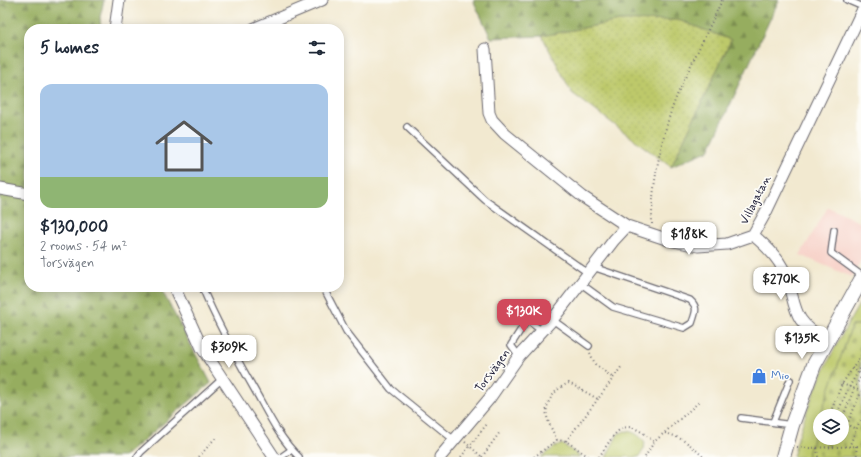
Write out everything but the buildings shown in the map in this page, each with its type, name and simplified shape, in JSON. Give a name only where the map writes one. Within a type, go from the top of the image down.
[{"type":"street","points":[[116,24],[119,0]]},
{"type":"street","points":[[265,24],[322,0]]},
{"type":"street","name":"Villagatan","points":[[485,49],[489,114],[498,127],[583,197],[627,226],[652,235],[675,242],[698,246],[727,244],[753,236],[767,210],[861,13]]},
{"type":"street","points":[[0,189],[24,193]]},
{"type":"street","name":"Torsvägen","points":[[440,457],[489,399],[519,356],[553,319],[590,270],[627,226]]},
{"type":"street","points":[[753,236],[770,250],[781,266],[794,307],[801,320],[812,332],[828,340]]},
{"type":"street","points":[[784,451],[814,365],[861,280]]},
{"type":"street","points":[[176,292],[202,348],[274,457]]},
{"type":"lane","points":[[847,0],[861,6]]},
{"type":"lane","points":[[407,127],[485,200],[590,270],[690,300],[695,304],[696,309],[692,323],[684,328],[613,307],[580,283]]},
{"type":"lane","points":[[834,230],[831,252],[861,276]]},
{"type":"lane","points":[[204,292],[240,364],[273,425],[291,450],[299,457]]},
{"type":"lane","points":[[326,292],[346,331],[391,388],[456,438]]},
{"type":"lane","points":[[536,308],[589,346]]},
{"type":"lane","points":[[519,356],[511,345],[527,320],[542,331]]},
{"type":"lane","points":[[137,457],[222,379]]},
{"type":"lane","points":[[773,422],[790,380]]},
{"type":"lane","points":[[741,418],[792,425]]},
{"type":"lane","points":[[281,457],[291,450]]},
{"type":"path","points":[[652,235],[651,210],[666,129],[678,94],[722,0]]},
{"type":"path","points":[[589,346],[592,360],[595,364],[613,378]]},
{"type":"path","points":[[832,409],[842,384],[861,356]]},
{"type":"path","points":[[566,441],[622,366]]},
{"type":"path","points":[[839,409],[849,386],[861,367]]},
{"type":"path","points":[[852,368],[861,374]]},
{"type":"path","points":[[846,409],[854,389],[861,377]]},
{"type":"path","points":[[557,440],[548,420],[546,411],[549,400],[557,389],[569,383],[598,399]]},
{"type":"path","points":[[842,384],[861,392],[849,420]]},
{"type":"path","points":[[644,457],[654,442],[699,402]]},
{"type":"path","points":[[849,447],[861,418]]},
{"type":"path","points":[[461,457],[487,424]]},
{"type":"path","points":[[849,426],[856,429]]},
{"type":"path","points":[[600,457],[616,432],[627,427],[634,428],[654,442]]},
{"type":"path","points":[[456,438],[470,446],[482,457],[500,432]]},
{"type":"path","points":[[665,432],[682,438],[696,449],[703,457]]},
{"type":"path","points":[[199,457],[216,437]]},
{"type":"path","points":[[534,457],[557,440],[566,441],[589,457]]},
{"type":"path","points":[[856,446],[856,457]]},
{"type":"path","points":[[784,451],[861,446]]},
{"type":"path","points":[[817,448],[818,457]]},
{"type":"shaded area","points":[[828,207],[861,223],[861,260],[852,277],[800,255]]},
{"type":"green space","points":[[0,0],[104,0],[100,17],[101,24],[24,24],[24,292],[163,292],[211,383],[124,457],[0,457]]},
{"type":"green space","points":[[473,0],[779,0],[709,150],[671,167],[731,40],[678,20],[620,21],[542,36],[491,38]]},
{"type":"green space","points":[[678,20],[731,40],[671,167],[572,93],[542,36],[620,21]]},
{"type":"green space","points":[[861,301],[861,325],[852,325],[823,409],[813,409],[813,439],[807,457],[793,457],[805,416],[821,377],[840,338]]},
{"type":"green space","points":[[852,325],[861,325],[861,457],[807,457],[813,439],[813,445],[849,445],[849,409],[822,409]]},
{"type":"green space","points":[[625,431],[636,434],[645,442],[644,449],[639,457],[606,457],[618,434]]},
{"type":"green space","points":[[562,444],[581,457],[541,457],[555,447]]},
{"type":"place","name":"Mio","points":[[759,376]]}]
